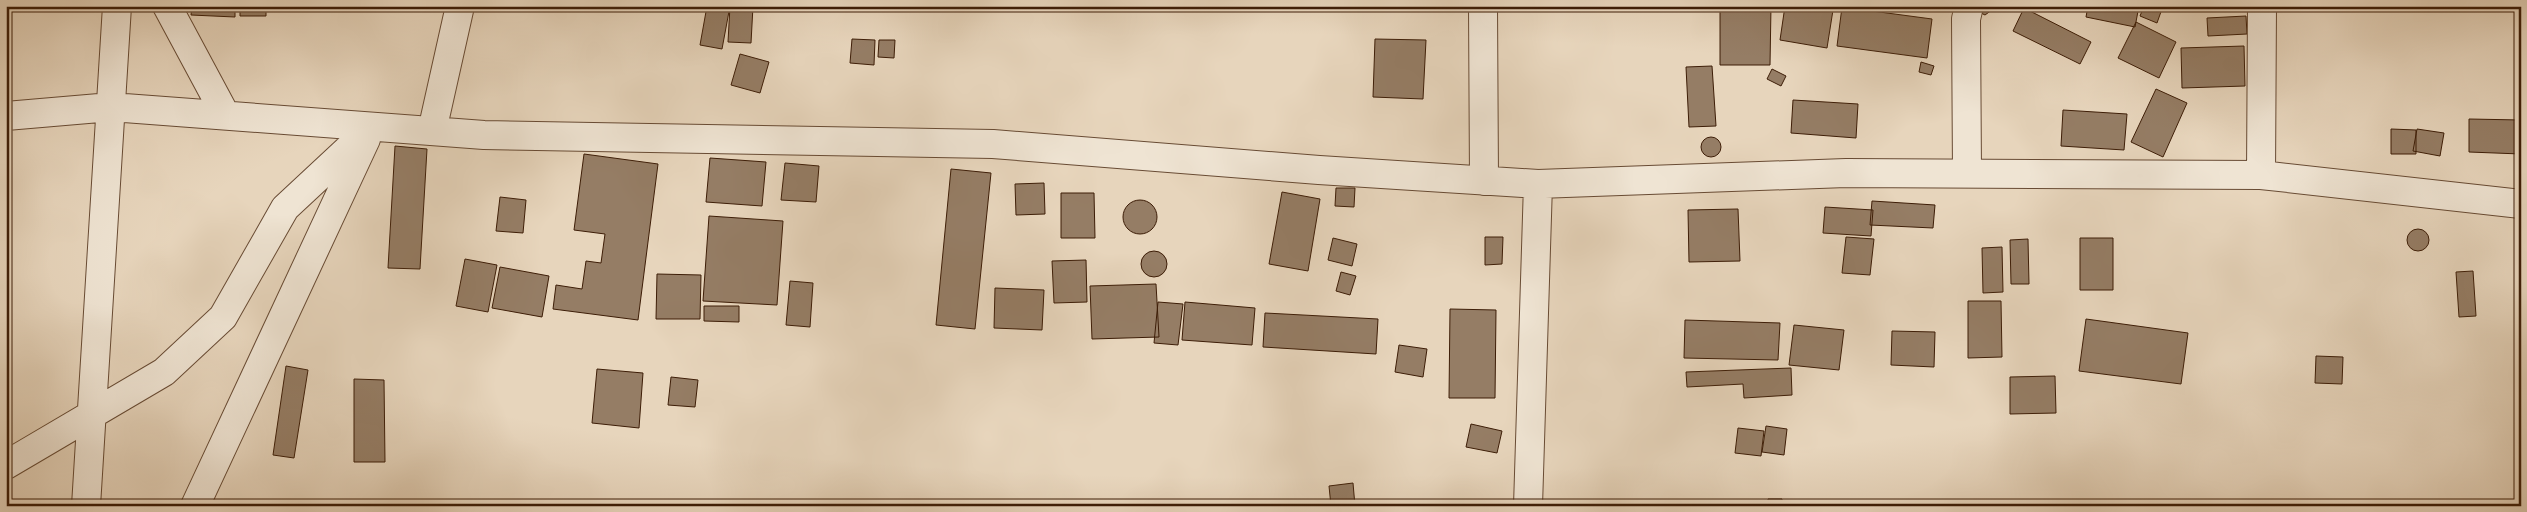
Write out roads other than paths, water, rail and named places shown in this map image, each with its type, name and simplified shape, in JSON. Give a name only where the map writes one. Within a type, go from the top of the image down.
[{"type":"street","points":[[86,506],[117,6]]},
{"type":"street","points":[[167,6],[225,114]]},
{"type":"street","points":[[432,131],[460,6]]},
{"type":"street","points":[[1483,6],[1484,181]]},
{"type":"street","points":[[1967,173],[1966,19],[1969,6]]},
{"type":"street","points":[[2261,175],[2262,6]]},
{"type":"street","points":[[6,116],[111,107],[225,114],[484,135],[993,144],[1538,184],[1846,173],[2261,175],[2521,204]]},
{"type":"street","points":[[6,465],[164,372],[223,317],[285,208],[372,127]]},
{"type":"street","points":[[195,506],[372,127]]},
{"type":"street","points":[[1528,506],[1538,184]]}]
